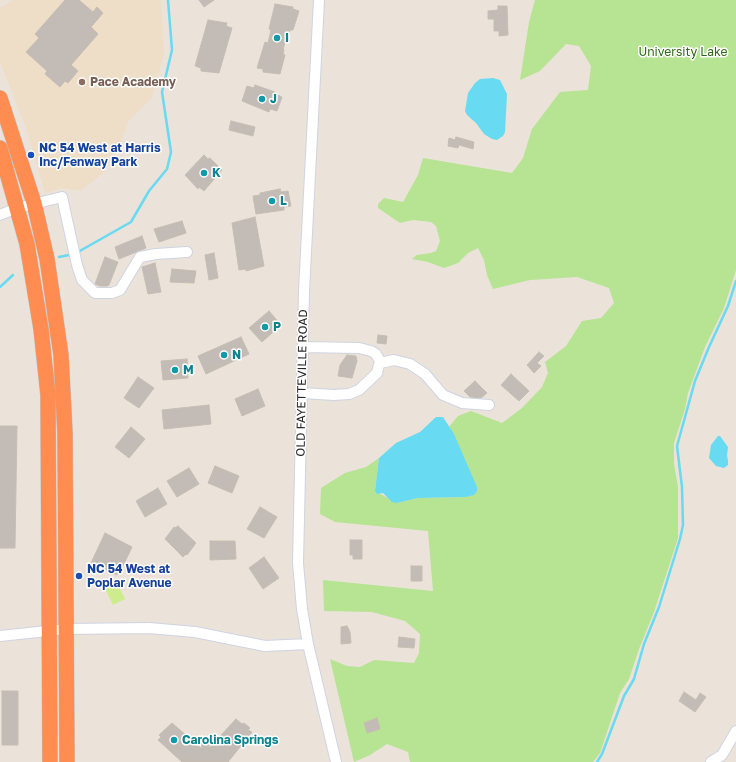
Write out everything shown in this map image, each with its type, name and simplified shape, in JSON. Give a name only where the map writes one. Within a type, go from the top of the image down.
[{"type":"highway","points":[[0,98],[34,203],[52,293],[61,355],[65,401],[67,762]]},
{"type":"highway","points":[[0,148],[27,244],[40,322],[48,396],[50,762]]},
{"type":"street","name":"OLD FAYETTEVILLE ROAD","points":[[319,0],[303,348],[298,563],[302,609],[308,644],[336,762]]},
{"type":"street","points":[[0,215],[34,203],[62,197],[76,265],[82,280],[95,293],[112,293],[120,290],[140,257],[156,254],[187,252]]},
{"type":"street","points":[[302,393],[334,395],[349,394],[359,390],[371,380],[377,373],[380,363],[376,354],[372,351],[360,348],[303,348]]},
{"type":"street","points":[[380,363],[394,360],[410,364],[425,374],[443,395],[462,403],[489,405]]},
{"type":"street","points":[[0,636],[66,629],[165,629],[209,634],[265,646],[308,644]]},
{"type":"street","points":[[711,762],[732,747],[736,731]]},
{"type":"shaded area","name":"Pace Academy","points":[[13,0],[161,0],[164,53],[152,98],[128,122],[119,149],[104,172],[81,191],[61,188],[45,193],[27,131],[0,62],[0,8]]},
{"type":"green space","name":"University Lake","points":[[535,0],[736,0],[736,270],[724,308],[705,347],[688,393],[685,409],[674,443],[674,464],[678,487],[678,538],[654,612],[629,679],[620,693],[600,753],[593,762],[410,762],[408,752],[387,744],[370,755],[354,762],[330,659],[347,666],[360,667],[374,660],[414,663],[419,653],[420,634],[405,621],[372,612],[324,611],[323,580],[433,591],[428,531],[335,522],[320,514],[321,488],[345,473],[366,467],[379,458],[375,491],[397,503],[418,498],[465,497],[468,467],[449,427],[458,416],[471,411],[502,423],[522,408],[542,387],[548,373],[545,362],[566,346],[582,321],[601,318],[614,303],[609,288],[577,277],[530,280],[493,289],[487,275],[484,260],[478,248],[468,253],[458,263],[444,268],[428,262],[412,259],[417,255],[436,251],[440,241],[436,226],[431,222],[413,220],[400,223],[378,208],[378,204],[384,198],[403,202],[418,175],[423,158],[512,173],[523,158],[532,129],[560,92],[588,90],[591,66],[579,46],[566,44],[540,71],[520,80],[529,22]]},
{"type":"green space","points":[[117,583],[125,599],[113,605],[105,589]]},
{"type":"water","points":[[493,78],[500,80],[507,94],[505,132],[503,136],[497,140],[484,134],[465,111],[468,93],[475,83],[480,79]]},
{"type":"water","points":[[436,417],[443,417],[454,434],[477,487],[477,491],[474,495],[465,497],[418,498],[397,503],[392,502],[383,493],[377,494],[375,491],[379,458],[396,443],[420,432]]},
{"type":"water","points":[[718,436],[720,436],[728,447],[728,465],[724,468],[716,466],[709,458],[711,445]]},
{"type":"building","points":[[65,0],[79,0],[93,12],[97,7],[103,13],[91,27],[98,34],[71,65],[78,71],[68,83],[65,81],[60,87],[45,74],[47,71],[26,52],[39,38],[35,34]]},
{"type":"building","points":[[199,0],[214,0],[204,7]]},
{"type":"building","name":"I","points":[[275,4],[293,7],[293,9],[299,11],[293,30],[290,30],[289,34],[287,33],[283,50],[283,54],[285,55],[280,74],[263,72],[263,69],[257,68],[265,42],[268,43],[271,30],[269,29]]},
{"type":"building","points":[[498,6],[507,6],[508,35],[499,36],[499,31],[494,31],[494,19],[488,19],[488,11],[498,10]]},
{"type":"building","points":[[208,20],[227,23],[226,26],[232,28],[219,73],[201,71],[201,68],[195,66]]},
{"type":"building","name":"J","points":[[255,85],[275,92],[275,94],[282,97],[277,111],[270,109],[269,112],[242,101],[247,86],[254,88]]},
{"type":"building","points":[[231,121],[255,127],[253,136],[229,130]]},
{"type":"building","points":[[456,137],[474,142],[473,149],[459,145],[458,148],[448,146],[449,138],[455,140]]},
{"type":"building","name":"K","points":[[204,155],[208,159],[210,158],[222,170],[204,191],[199,187],[198,189],[185,175]]},
{"type":"building","name":"L","points":[[280,189],[281,192],[288,191],[291,206],[284,207],[284,210],[256,214],[253,196]]},
{"type":"building","points":[[255,217],[264,266],[246,271],[246,269],[239,270],[232,223]]},
{"type":"building","points":[[182,221],[186,233],[159,242],[154,229]]},
{"type":"building","points":[[142,236],[146,248],[119,259],[115,247]]},
{"type":"building","points":[[214,253],[218,278],[209,280],[205,255]]},
{"type":"building","points":[[105,257],[118,262],[109,285],[100,286],[95,284]]},
{"type":"building","points":[[155,263],[161,292],[148,294],[142,267]]},
{"type":"building","points":[[172,269],[196,271],[194,283],[170,282]]},
{"type":"building","name":"P","points":[[269,311],[281,325],[262,342],[249,328]]},
{"type":"building","points":[[378,335],[387,336],[386,344],[377,343]]},
{"type":"building","name":"N","points":[[241,337],[249,354],[206,374],[198,356]]},
{"type":"building","points":[[539,352],[544,356],[537,363],[541,366],[534,373],[527,365]]},
{"type":"building","points":[[347,355],[356,356],[357,361],[352,378],[338,376],[340,365]]},
{"type":"building","name":"M","points":[[187,359],[188,378],[163,380],[161,361]]},
{"type":"building","points":[[511,374],[529,391],[519,401],[501,385]]},
{"type":"building","points":[[138,377],[154,388],[139,408],[124,398]]},
{"type":"building","points":[[475,381],[487,393],[481,398],[470,397],[464,391]]},
{"type":"building","points":[[258,389],[265,406],[242,416],[235,399]]},
{"type":"building","points":[[209,405],[211,424],[164,429],[162,410]]},
{"type":"building","points":[[0,426],[17,426],[15,548],[0,548]]},
{"type":"building","points":[[131,427],[145,439],[129,458],[115,447]]},
{"type":"building","points":[[215,466],[239,476],[232,493],[208,483]]},
{"type":"building","points":[[189,468],[199,484],[177,497],[167,481]]},
{"type":"building","points":[[158,488],[167,504],[145,517],[136,501]]},
{"type":"building","points":[[260,507],[277,517],[264,538],[247,529]]},
{"type":"building","points":[[178,526],[196,543],[187,555],[186,554],[183,557],[165,539],[174,527],[175,528]]},
{"type":"building","points":[[105,533],[132,547],[117,575],[91,563]]},
{"type":"building","points":[[350,540],[362,540],[362,559],[353,559],[353,555],[350,555]]},
{"type":"building","points":[[210,541],[235,541],[236,559],[210,560]]},
{"type":"building","points":[[264,557],[279,578],[263,589],[249,568]]},
{"type":"building","points":[[411,566],[422,566],[422,581],[411,581]]},
{"type":"building","points":[[347,626],[350,632],[351,643],[341,644],[341,627]]},
{"type":"building","points":[[399,637],[415,639],[414,648],[398,647]]},
{"type":"building","points":[[2,691],[18,691],[18,745],[2,745]]},
{"type":"building","points":[[684,692],[696,700],[700,693],[706,697],[695,712],[679,701]]},
{"type":"building","points":[[377,718],[380,729],[367,733],[364,723]]},
{"type":"building","name":"Carolina Springs","points":[[236,719],[242,724],[244,723],[250,728],[248,730],[252,732],[228,762],[182,762],[158,740],[161,737],[159,735],[172,723],[202,749],[201,737],[209,737],[209,748]]},
{"type":"waterway","points":[[78,252],[131,222],[149,191],[167,169],[171,152],[162,92],[172,50],[168,0]]},
{"type":"waterway","points":[[59,257],[69,255]]},
{"type":"waterway","points":[[0,287],[13,275]]},
{"type":"waterway","points":[[597,762],[602,754],[624,696],[634,679],[644,644],[659,607],[680,539],[683,525],[682,487],[677,446],[695,381],[728,306],[736,281]]},
{"type":"place","name":"I","points":[[277,38]]},
{"type":"place","name":"Pace Academy","points":[[82,82]]},
{"type":"place","name":"J","points":[[262,99]]},
{"type":"place","name":"NC 54 West at Harris Inc/Fenway Park","points":[[31,155]]},
{"type":"place","name":"K","points":[[204,173]]},
{"type":"place","name":"L","points":[[272,201]]},
{"type":"place","name":"P","points":[[265,327]]},
{"type":"place","name":"N","points":[[224,355]]},
{"type":"place","name":"M","points":[[175,370]]},
{"type":"place","name":"NC 54 West at Poplar Avenue","points":[[79,576]]},
{"type":"place","name":"Carolina Springs","points":[[174,740]]}]
